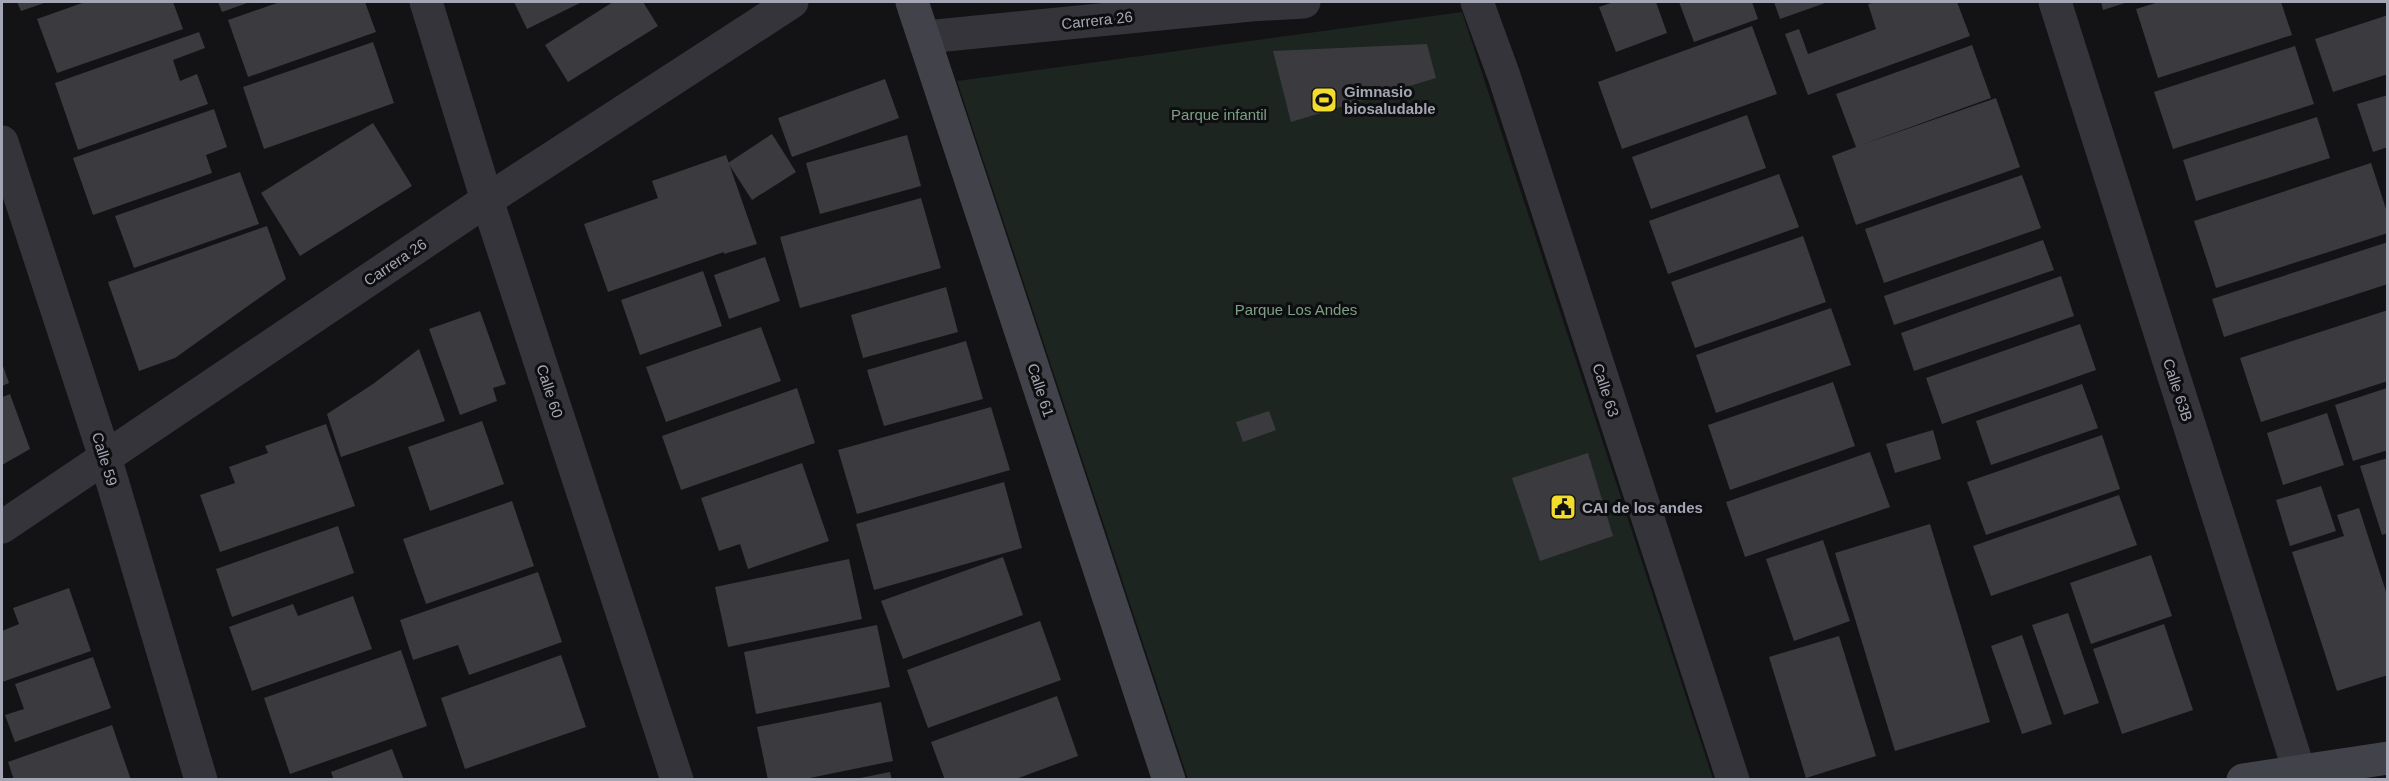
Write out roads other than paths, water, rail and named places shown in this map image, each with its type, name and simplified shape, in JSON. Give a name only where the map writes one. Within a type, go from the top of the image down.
[{"type":"street","name":"Calle 60","points":[[426,2],[487,200],[677,780]]},
{"type":"street","name":"Carrera 26","points":[[2,527],[487,200],[792,2]]},
{"type":"street","name":"Calle 61","points":[[912,2],[926,37],[1169,780]]},
{"type":"street","name":"Carrera 26","points":[[926,37],[1251,5],[1304,2]]},
{"type":"street","name":"Calle 63","points":[[1477,2],[1508,87],[1733,780]]},
{"type":"street","name":"Calle 63B","points":[[2055,2],[2301,775]]},
{"type":"street","name":"Calle 59","points":[[2,142],[105,457],[201,780]]},
{"type":"street","points":[[2243,780],[2301,775],[2388,758]]},
{"type":"place","name":"Gimnasio biosaludable","points":[[1324,100]]},
{"type":"place","name":"CAI de los andes","points":[[1563,507]]},
{"type":"park label","name":"Parque infantil","points":[[1219,114]]},
{"type":"park label","name":"Parque Los Andes","points":[[1296,309]]}]
